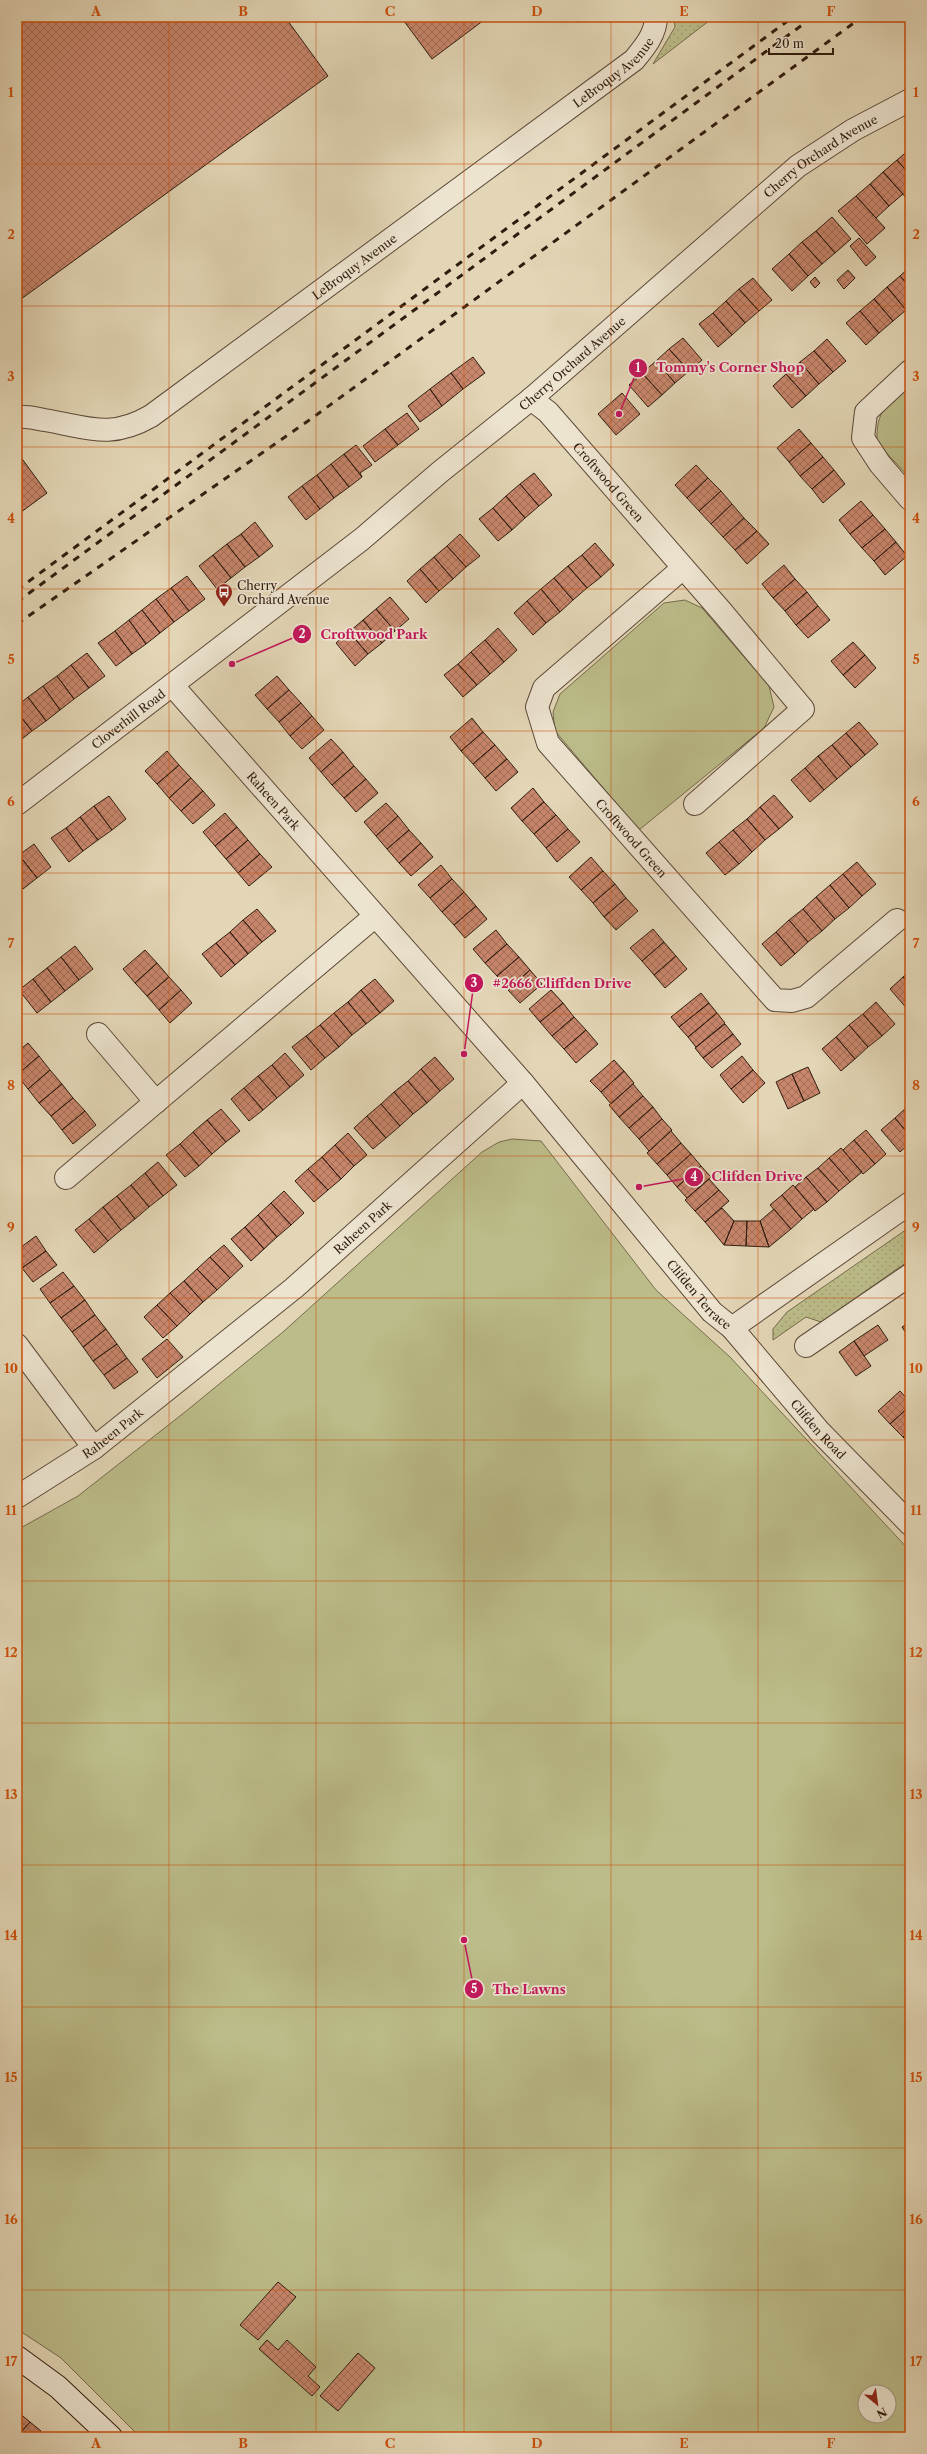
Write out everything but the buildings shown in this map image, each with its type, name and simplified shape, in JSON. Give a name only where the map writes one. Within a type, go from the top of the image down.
[{"type":"street","name":"LeBroquy Avenue","points":[[17,417],[55,422],[88,430],[110,430],[128,428],[151,416],[609,80],[634,60],[647,43],[656,20]]},
{"type":"street","name":"Cherry Orchard Avenue","points":[[239,634],[362,539],[440,472],[531,399],[798,166],[853,130],[910,100]]},
{"type":"street","points":[[910,371],[866,412],[863,438],[880,464],[910,499]]},
{"type":"street","name":"Croftwood Green","points":[[531,399],[548,412],[803,709],[695,804]]},
{"type":"street","name":"Croftwood Green","points":[[683,568],[544,688],[537,707],[548,743],[775,1000],[792,1001],[806,997],[897,920]]},
{"type":"street","name":"Cloverhill Road","points":[[17,804],[239,634]]},
{"type":"street","name":"Raheen Park","points":[[17,1497],[94,1448],[294,1288],[523,1083],[374,917],[172,685]]},
{"type":"street","points":[[66,1178],[374,917]]},
{"type":"street","points":[[98,1034],[156,1102]]},
{"type":"street","name":"Clifden Terrace","points":[[523,1083],[657,1248],[712,1312],[732,1328],[910,1203]]},
{"type":"street","points":[[806,1346],[910,1275]]},
{"type":"street","name":"Clifden Road","points":[[732,1328],[820,1432],[910,1524]]},
{"type":"street","points":[[17,1345],[94,1448]]},
{"type":"street","points":[[17,2357],[58,2387],[111,2437]]},
{"type":"green space","points":[[674,17],[714,17],[653,64],[675,27]]},
{"type":"green space","points":[[910,385],[910,478],[877,443],[877,432],[878,423],[884,409]]},
{"type":"green space","points":[[685,600],[702,608],[769,686],[774,707],[764,728],[639,830],[555,731],[553,712],[560,694],[664,603]]},
{"type":"green space","points":[[512,1139],[541,1141],[656,1290],[730,1357],[910,1551],[910,2437],[140,2437],[61,2358],[17,2329],[17,1530],[78,1496],[185,1412],[283,1332],[482,1152],[499,1142]]},
{"type":"green space","points":[[910,1227],[910,1260],[821,1322],[806,1317],[773,1340],[773,1329],[787,1312]]},
{"type":"railway","points":[[17,590],[793,17]]},
{"type":"railway","points":[[17,602],[813,17]]},
{"type":"railway","points":[[17,624],[315,416],[862,17]]},
{"type":"place","name":"Tommy's Corner Shop","points":[[619,414]]},
{"type":"place","name":"Cherry Orchard Avenue","points":[[224,607]]},
{"type":"place","name":"Croftwood Park","points":[[232,664]]},
{"type":"place","name":"#2666 Cliffden Drive","points":[[464,1054]]},
{"type":"place","name":"Clifden Drive","points":[[639,1187]]},
{"type":"place","name":"The Lawns","points":[[464,1940]]}]
